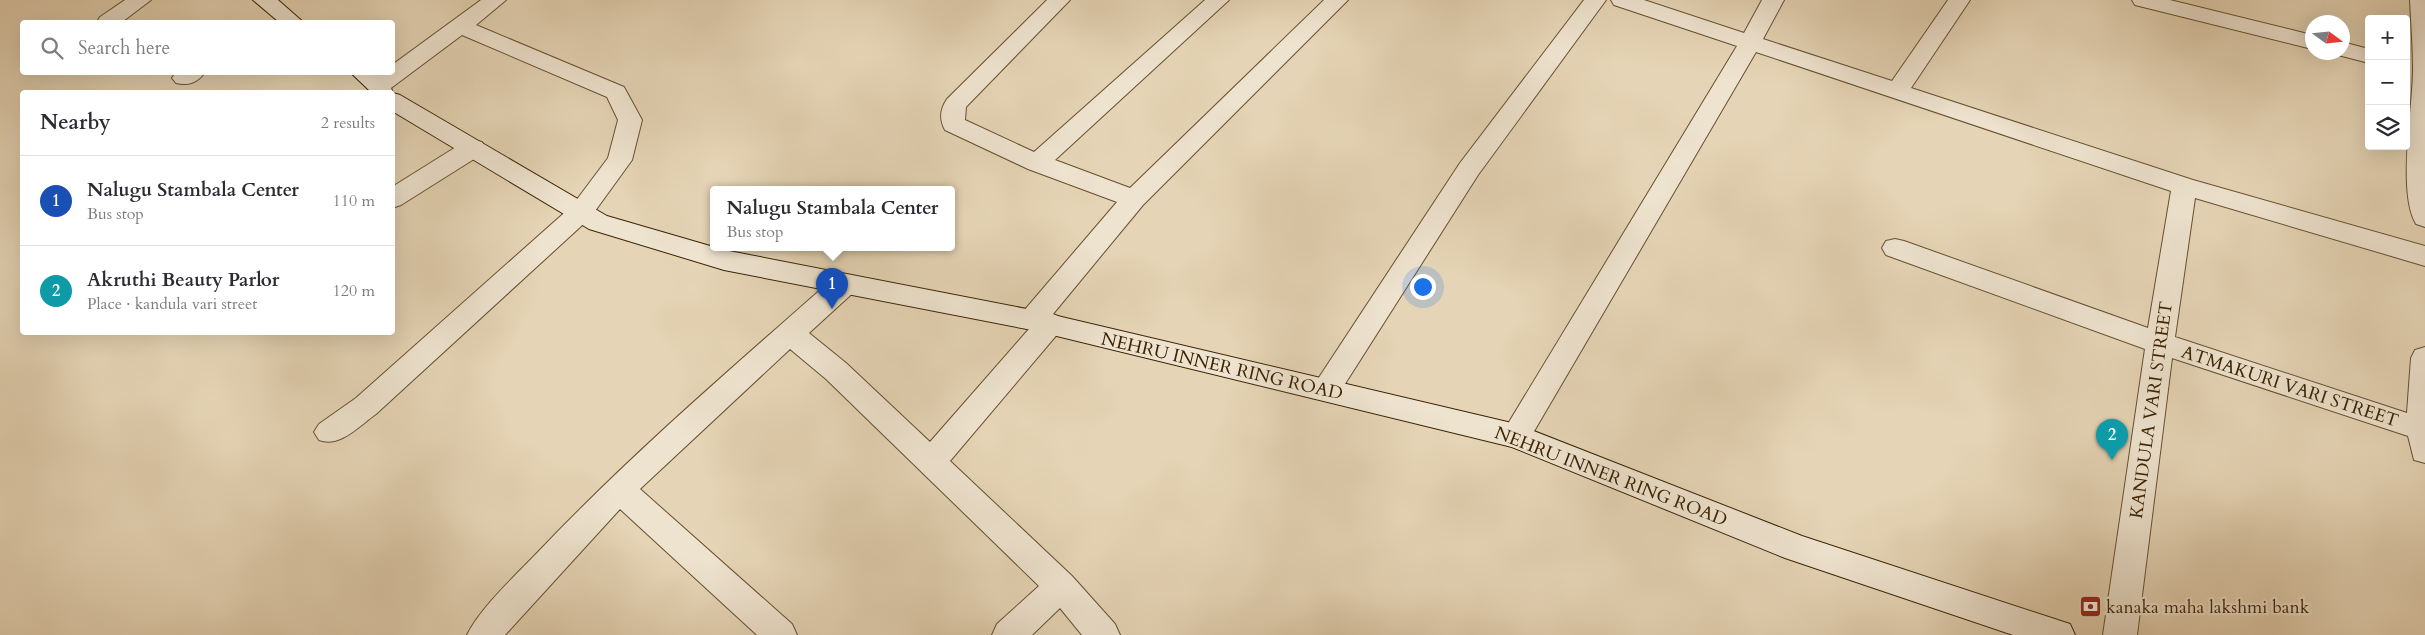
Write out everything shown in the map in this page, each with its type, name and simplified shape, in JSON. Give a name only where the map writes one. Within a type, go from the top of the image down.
[{"type":"street","points":[[111,20],[140,0]]},
{"type":"street","points":[[264,0],[286,20]]},
{"type":"street","points":[[388,90],[460,26],[495,0]]},
{"type":"street","points":[[1059,0],[956,104],[952,114],[954,124],[1037,162],[1134,199]]},
{"type":"street","points":[[1037,162],[1218,0]]},
{"type":"street","points":[[931,462],[1041,322],[1134,199],[1337,0]]},
{"type":"street","points":[[1326,390],[1468,169],[1595,0]]},
{"type":"street","points":[[1622,0],[2184,186],[2425,256]]},
{"type":"street","points":[[1516,436],[1750,43],[1773,0]]},
{"type":"street","points":[[1898,90],[1959,0]]},
{"type":"street","points":[[2143,0],[2305,40]]},
{"type":"street","points":[[2421,0],[2425,69],[2422,184],[2425,218]]},
{"type":"street","points":[[329,432],[366,406],[581,212],[620,160],[630,120],[616,92],[460,26]]},
{"type":"street","points":[[2350,51],[2365,55]]},
{"type":"street","points":[[2410,66],[2425,69]]},
{"type":"street","name":"NEHRU INNER RING ROAD","points":[[364,75],[382,90]]},
{"type":"street","name":"NEHRU INNER RING ROAD","points":[[395,99],[598,223],[724,260],[1041,322],[1516,436],[1796,548],[2058,635]]},
{"type":"street","points":[[395,198],[473,148]]},
{"type":"street","name":"KANDULA VARI STREET","points":[[2120,635],[2160,343],[2184,186]]},
{"type":"street","name":"ATMAKURI VARI STREET","points":[[1895,248],[2423,440]]},
{"type":"street","points":[[484,635],[522,589],[656,453],[846,284]]},
{"type":"street","points":[[790,333],[836,372],[1061,586],[1103,635]]},
{"type":"street","points":[[2423,440],[2425,358]]},
{"type":"street","points":[[620,490],[780,635]]},
{"type":"street","points":[[1009,635],[1061,586]]},
{"type":"place","name":"Nalugu Stambala Center","points":[[832,309]]},
{"type":"place","name":"Akruthi Beauty Parlor","points":[[2112,460]]},
{"type":"place","name":"kanaka maha lakshmi bank","points":[[2090,607]]}]
